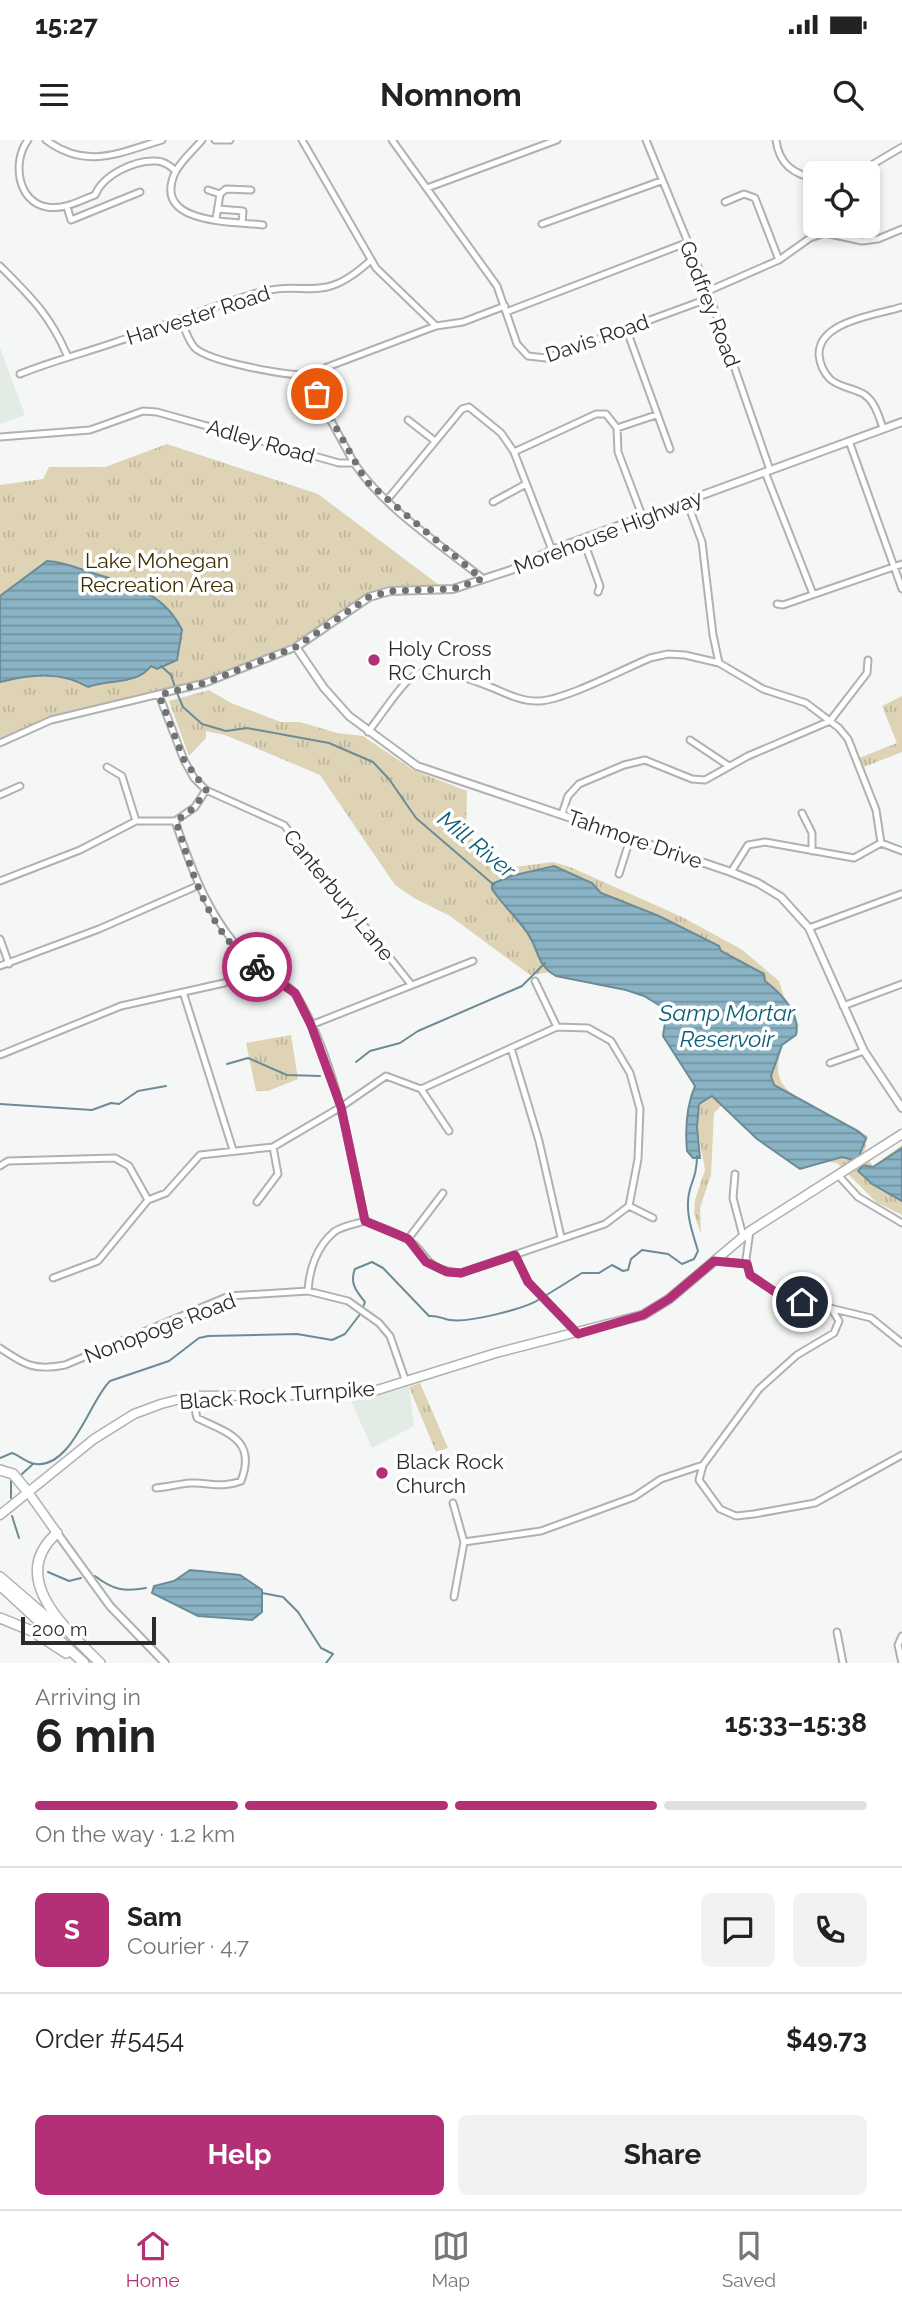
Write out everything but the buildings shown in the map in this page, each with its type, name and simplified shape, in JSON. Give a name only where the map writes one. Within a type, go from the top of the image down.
[{"type":"highway","points":[[0,1470],[13,1474],[28,1492]]},
{"type":"highway","points":[[57,1533],[40,1553],[40,1583],[56,1618],[100,1663]]},
{"type":"highway","points":[[0,1577],[100,1663]]},
{"type":"highway","points":[[0,1586],[82,1663]]},
{"type":"highway","points":[[0,1618],[45,1638],[82,1663]]},
{"type":"main road","name":"Black Rock Turnpike","points":[[0,1515],[94,1439],[134,1414],[192,1396],[350,1394],[407,1382],[496,1353],[578,1334],[643,1315],[669,1299],[747,1233],[902,1135]]},
{"type":"main road","points":[[28,1492],[57,1533]]},
{"type":"street","points":[[28,140],[19,161],[22,185],[28,196],[40,206],[67,207],[95,195],[100,183],[109,176],[149,162],[161,162],[176,171]]},
{"type":"street","points":[[46,140],[61,151],[84,158],[111,155],[162,140]]},
{"type":"street","points":[[202,140],[176,171],[172,187],[177,205],[192,216],[263,225]]},
{"type":"street","points":[[215,140],[230,140]]},
{"type":"street","points":[[302,140],[371,260],[382,275],[436,326]]},
{"type":"street","name":"Davis Road","points":[[392,140],[492,278],[519,347],[536,358],[546,358],[709,294],[779,260],[810,238],[825,233],[862,241],[878,239],[902,229]]},
{"type":"street","points":[[427,188],[557,140]]},
{"type":"street","name":"Godfrey Road","points":[[646,140],[709,294],[767,471],[813,594]]},
{"type":"street","points":[[776,140],[778,152],[790,169],[803,174]]},
{"type":"street","points":[[878,161],[902,147]]},
{"type":"street","points":[[542,224],[661,181]]},
{"type":"street","points":[[208,190],[220,194],[232,187],[251,190]]},
{"type":"street","points":[[67,207],[71,220],[140,192]]},
{"type":"street","points":[[216,219],[220,194]]},
{"type":"street","points":[[725,202],[744,194],[755,198],[779,260]]},
{"type":"street","points":[[95,195],[105,207]]},
{"type":"street","points":[[218,209],[243,211],[242,222]]},
{"type":"street","points":[[181,319],[189,341],[204,354],[284,373],[306,375],[436,326],[463,322],[505,309],[687,243]]},
{"type":"street","name":"Harvester Road","points":[[20,374],[67,355],[103,347],[271,288],[331,288],[352,277],[371,260]]},
{"type":"street","points":[[0,266],[37,301],[52,322],[67,355]]},
{"type":"street","points":[[883,428],[866,395],[832,381],[825,374],[819,356],[820,347],[833,330],[902,307]]},
{"type":"street","points":[[626,328],[670,449]]},
{"type":"street","points":[[306,375],[366,481],[482,579]]},
{"type":"street","points":[[387,500],[462,410],[469,407],[501,433],[514,452],[552,550]]},
{"type":"street","name":"Adley Road","points":[[0,437],[90,430],[143,411],[157,412],[339,463],[354,463]]},
{"type":"street","points":[[514,452],[596,414],[606,414],[617,428],[618,452],[643,517]]},
{"type":"street","points":[[617,428],[656,415]]},
{"type":"street","points":[[408,420],[435,442]]},
{"type":"street","name":"Morehouse Highway","points":[[0,743],[51,720],[205,683],[296,647],[369,597],[390,591],[453,589],[511,570],[552,550],[902,422]]},
{"type":"street","points":[[849,441],[902,589]]},
{"type":"street","points":[[494,502],[526,484]]},
{"type":"street","points":[[687,502],[702,542],[719,663]]},
{"type":"street","points":[[583,540],[600,586],[598,592]]},
{"type":"street","points":[[777,604],[902,564]]},
{"type":"street","name":"Tahmore Drive","points":[[296,647],[324,688],[368,732],[417,766],[731,872],[758,883],[781,897],[809,928],[864,1051],[902,1108]]},
{"type":"street","points":[[368,732],[408,679],[429,668],[448,670],[517,697],[540,701],[650,658],[668,654],[719,663],[763,689],[806,702],[848,739],[876,810],[881,843]]},
{"type":"street","points":[[562,814],[568,796],[579,784],[624,765],[645,760],[692,779],[705,780],[729,766],[830,721],[867,673],[868,660]]},
{"type":"street","name":"Canterbury Lane","points":[[159,695],[184,760],[206,790],[284,825],[410,983]]},
{"type":"street","points":[[690,740],[729,766]]},
{"type":"street","points":[[107,766],[122,776],[136,821]]},
{"type":"street","points":[[0,795],[20,786]]},
{"type":"street","points":[[0,881],[80,850],[136,821],[176,821],[195,807],[206,790]]},
{"type":"street","points":[[802,813],[812,833],[812,851]]},
{"type":"street","points":[[176,821],[197,886],[220,928],[252,964],[295,993],[311,1025],[341,1107],[365,1221]]},
{"type":"street","points":[[619,874],[630,839]]},
{"type":"street","points":[[731,872],[748,845],[765,842],[854,858],[881,843],[902,851]]},
{"type":"street","points":[[0,966],[197,886]]},
{"type":"street","points":[[809,928],[901,894]]},
{"type":"street","points":[[0,939],[9,964]]},
{"type":"street","points":[[311,1025],[410,983],[473,961]]},
{"type":"street","points":[[0,1055],[121,1006],[184,995],[224,983],[252,964]]},
{"type":"street","points":[[535,981],[556,1027]]},
{"type":"street","points":[[843,1006],[902,984]]},
{"type":"street","points":[[184,995],[233,1150]]},
{"type":"street","points":[[308,1291],[309,1274],[314,1259],[334,1231],[365,1221],[408,1239],[426,1262],[447,1272],[461,1273],[605,1224],[629,1206],[638,1159],[640,1109],[630,1073],[611,1041],[588,1028],[556,1027],[421,1089]]},
{"type":"street","points":[[511,1048],[539,1141],[561,1237]]},
{"type":"street","points":[[830,1063],[864,1051]]},
{"type":"street","points":[[53,1278],[98,1261],[148,1200],[166,1193],[200,1155],[272,1147],[341,1107],[386,1076],[421,1089],[449,1131]]},
{"type":"street","points":[[257,1202],[278,1174],[272,1147]]},
{"type":"street","points":[[0,1166],[9,1161],[115,1158],[129,1166],[148,1200]]},
{"type":"street","points":[[735,1174],[733,1198],[747,1233],[747,1264],[750,1275],[781,1296],[871,1318],[902,1343]]},
{"type":"street","points":[[838,1175],[858,1197],[902,1223]]},
{"type":"street","points":[[408,1239],[443,1193]]},
{"type":"street","points":[[629,1206],[653,1218]]},
{"type":"street","points":[[515,1255],[528,1282],[578,1334]]},
{"type":"street","points":[[714,1261],[747,1264]]},
{"type":"street","name":"Nonopoge Road","points":[[0,1348],[23,1363],[41,1369],[65,1365],[229,1296],[308,1291],[358,1306],[369,1313],[390,1336],[407,1382]]},
{"type":"street","points":[[831,1308],[839,1321],[834,1333],[797,1355],[759,1389],[703,1465],[699,1480],[720,1509],[736,1516],[815,1503],[902,1455]]},
{"type":"street","points":[[156,1488],[193,1483],[209,1487],[233,1484],[241,1480],[248,1463],[246,1450],[239,1441],[197,1418],[192,1396]]},
{"type":"street","points":[[464,1542],[541,1531],[634,1497],[661,1479],[703,1465]]},
{"type":"street","points":[[453,1503],[464,1542],[454,1597]]},
{"type":"street","points":[[57,1533],[110,1606],[165,1663]]},
{"type":"street","points":[[837,1632],[843,1663]]},
{"type":"street","points":[[902,1636],[898,1645],[902,1663]]},
{"type":"shaded area","points":[[0,348],[25,415],[0,424]]},
{"type":"shaded area","points":[[409,1387],[414,1426],[372,1448],[351,1401]]},
{"type":"green space","name":"Lake Mohegan Recreation Area","points":[[167,444],[318,494],[439,585],[390,586],[365,595],[295,642],[240,666],[185,686],[47,717],[0,740],[0,485],[43,479],[49,467],[105,467]]},
{"type":"green space","points":[[209,690],[231,703],[281,722],[300,722],[337,733],[363,736],[413,770],[467,791],[466,835],[515,867],[553,862],[570,867],[682,917],[741,949],[779,981],[788,1009],[799,1025],[795,1034],[784,1040],[781,1050],[778,1067],[782,1083],[809,1106],[868,1136],[864,1153],[873,1166],[902,1145],[902,1215],[876,1202],[837,1163],[822,1161],[800,1169],[788,1160],[780,1146],[727,1100],[714,1113],[711,1175],[700,1208],[701,1234],[694,1214],[695,1200],[705,1170],[696,1121],[704,1083],[675,999],[557,971],[531,975],[450,916],[395,885],[320,775],[225,735],[206,731],[206,738],[189,756],[169,701]]},
{"type":"green space","points":[[902,696],[902,752],[864,767],[859,758],[897,743],[882,706]]},
{"type":"green space","points":[[291,1035],[298,1079],[268,1091],[256,1091],[246,1043]]},
{"type":"green space","points":[[420,1383],[448,1448],[436,1452],[409,1387]]},
{"type":"water","points":[[47,561],[124,583],[157,600],[167,608],[182,630],[177,660],[157,669],[151,666],[131,679],[88,687],[56,676],[23,677],[0,682],[0,596]]},
{"type":"water","name":"Samp Mortar Reservoir","points":[[554,866],[592,883],[601,893],[659,916],[719,946],[721,951],[764,974],[765,981],[793,1012],[797,1027],[796,1035],[782,1045],[771,1076],[774,1085],[858,1131],[866,1138],[859,1156],[853,1160],[842,1157],[800,1169],[757,1139],[712,1096],[699,1104],[697,1127],[700,1158],[693,1158],[687,1151],[686,1126],[695,1086],[663,1036],[667,1010],[644,996],[626,990],[556,976],[550,972],[542,963],[526,931],[492,889],[492,884],[511,876]]},
{"type":"water","points":[[902,1148],[902,1201],[872,1184],[858,1171],[863,1165],[873,1167]]},
{"type":"water","points":[[190,1570],[240,1575],[262,1590],[262,1612],[252,1620],[198,1616],[152,1593],[154,1586],[174,1581]]},
{"type":"waterway","name":"Mill River","points":[[161,666],[171,675],[175,687]]},
{"type":"waterway","name":"Mill River","points":[[177,693],[183,707],[202,724],[226,731],[247,728],[329,743],[373,762],[389,779],[416,818],[494,885]]},
{"type":"waterway","points":[[356,1062],[370,1051],[400,1043],[418,1031],[522,986],[545,963]]},
{"type":"waterway","points":[[227,1064],[248,1058],[287,1075],[320,1076]]},
{"type":"waterway","points":[[0,1104],[92,1110],[111,1103],[119,1104],[138,1091],[166,1086]]},
{"type":"waterway","points":[[545,1296],[582,1273],[599,1273],[612,1265],[623,1271],[628,1270],[631,1259],[642,1250],[668,1254],[682,1264],[694,1259],[698,1251],[689,1220],[688,1197],[697,1156]]},
{"type":"waterway","points":[[363,1307],[365,1302],[355,1287],[353,1274],[355,1269],[372,1262],[383,1268],[429,1316],[450,1320],[470,1319],[510,1311],[540,1299]]},
{"type":"waterway","points":[[0,1458],[12,1453],[36,1464],[49,1462],[70,1445],[110,1381],[169,1361],[199,1338],[297,1334],[332,1340],[345,1334],[361,1313]]},
{"type":"waterway","points":[[22,1474],[33,1464]]},
{"type":"waterway","points":[[11,1481],[11,1498]]},
{"type":"waterway","points":[[12,1516],[19,1538]]},
{"type":"waterway","points":[[48,1572],[69,1581],[81,1578]]},
{"type":"waterway","points":[[95,1576],[119,1589],[146,1588]]},
{"type":"waterway","points":[[262,1593],[283,1597],[298,1612],[321,1648],[333,1654],[326,1663]]},
{"type":"way so far","points":[[257,967],[220,928],[197,886],[176,821],[195,807],[206,790],[194,778],[184,760],[159,695],[205,683],[296,647],[369,597],[390,591],[453,589],[482,579],[366,481],[317,394]]},
{"type":"place","name":"Holy Cross RC Church","points":[[374,660]]},
{"type":"place","name":"Black Rock Church","points":[[382,1473]]},
{"type":"route","points":[[257,967],[295,993],[311,1025],[341,1107],[365,1221],[408,1239],[426,1262],[447,1272],[461,1273],[515,1255],[528,1282],[578,1334],[643,1315],[669,1299],[714,1261],[747,1264],[750,1275],[781,1296],[802,1302]]}]
